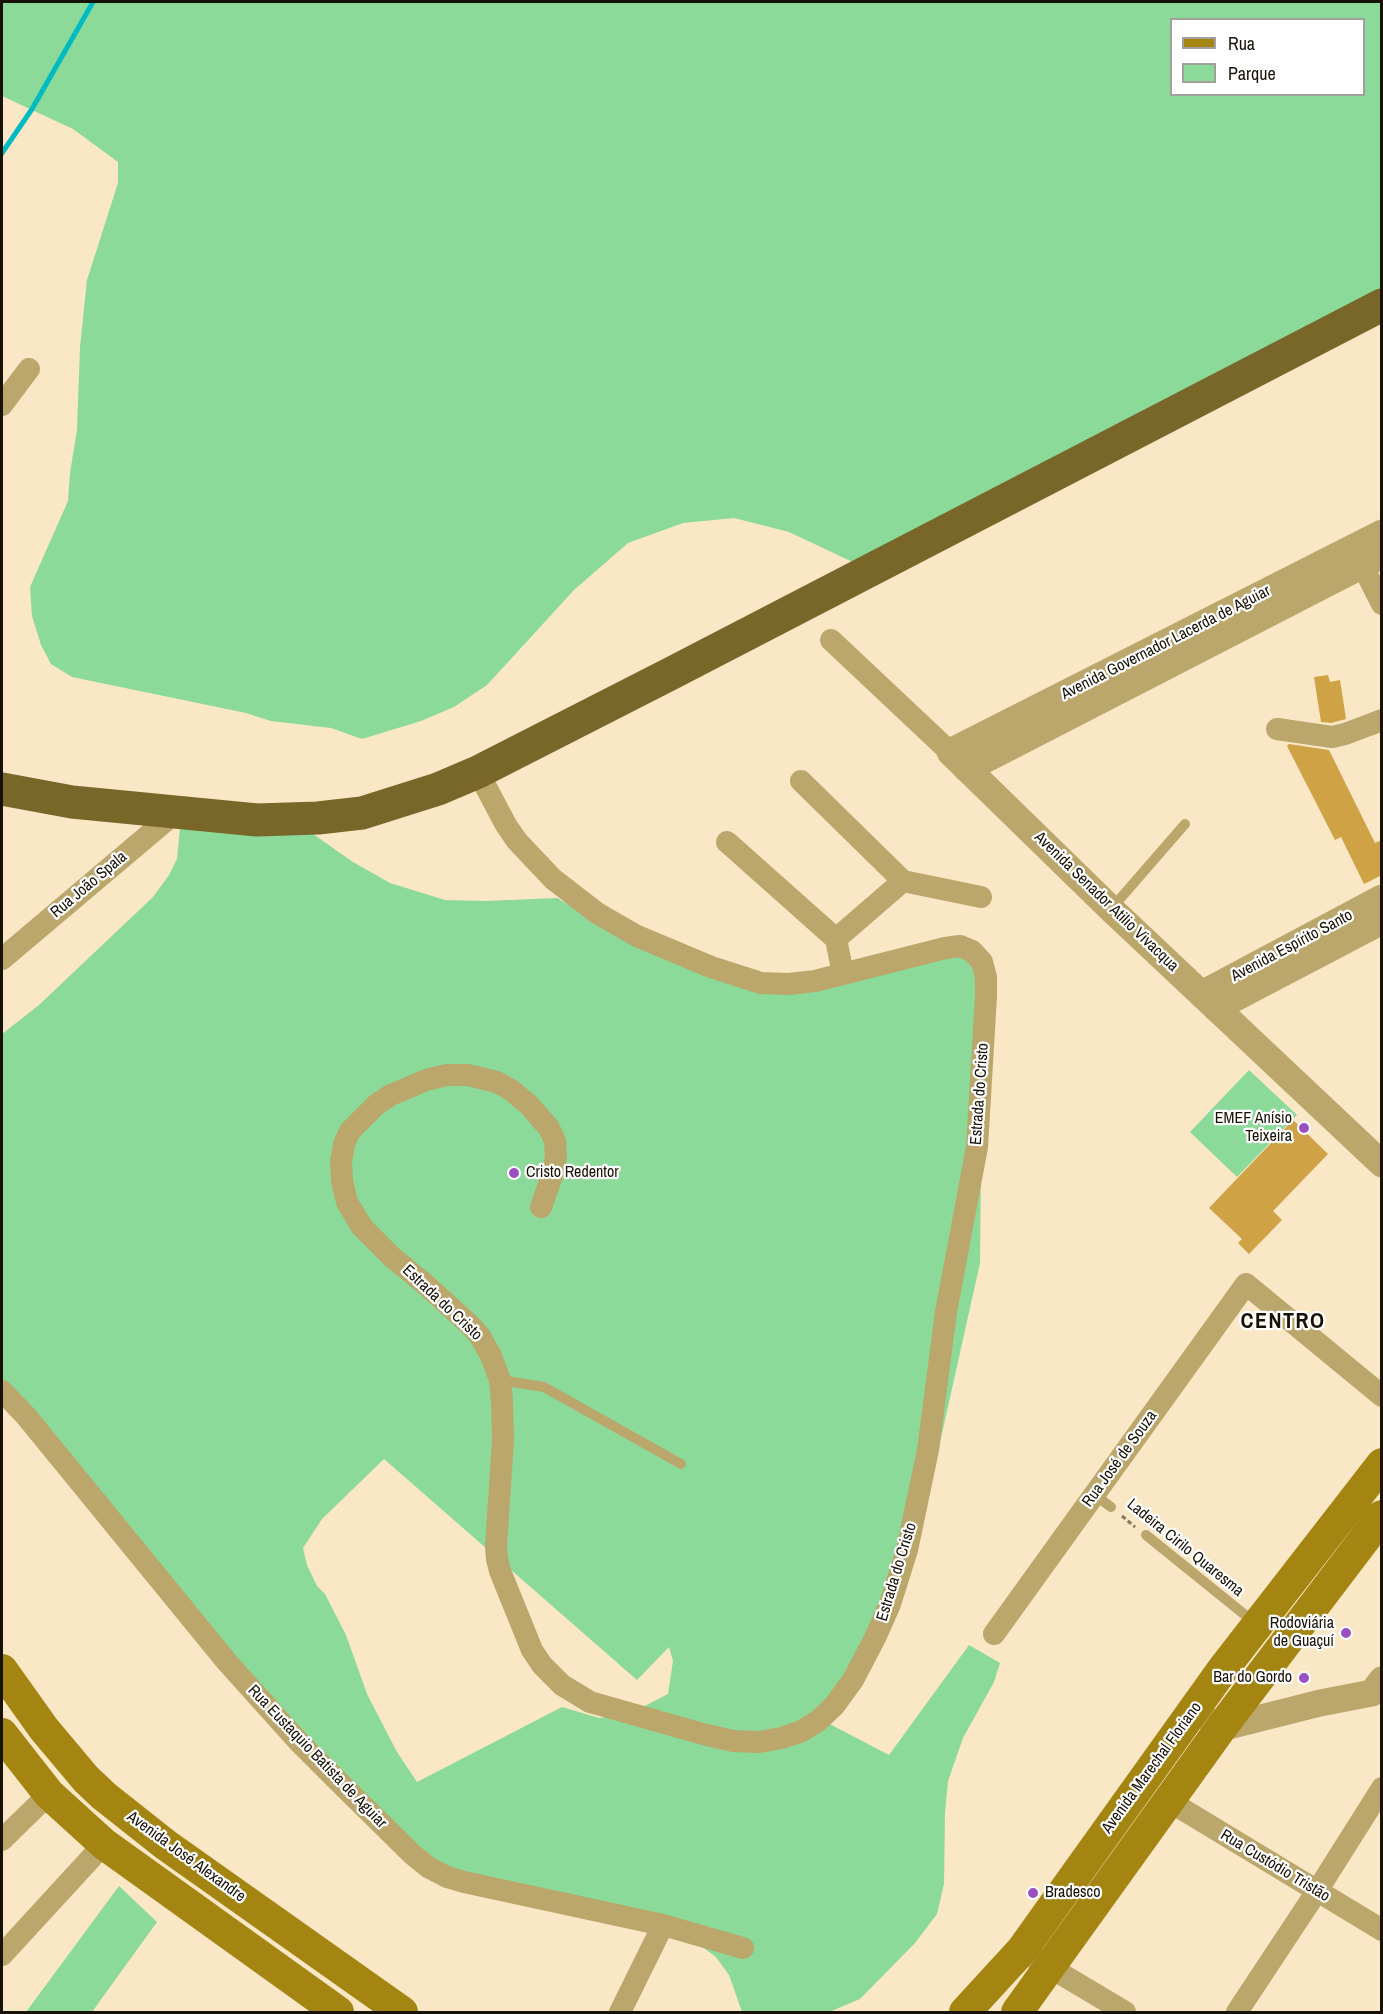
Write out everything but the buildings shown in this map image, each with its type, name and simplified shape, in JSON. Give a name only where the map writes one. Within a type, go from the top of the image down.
[{"type":"highway","points":[[2,789],[72,801],[257,820],[318,818],[362,813],[438,789],[478,772],[1382,305]]},
{"type":"main road","name":"Avenida Marechal Floriano","points":[[965,2013],[1022,1950],[1193,1710],[1382,1464]]},
{"type":"main road","name":"Avenida Marechal Floriano","points":[[1017,2013],[1221,1728],[1380,1523]]},
{"type":"main road","name":"Avenida José Alexandre","points":[[2,1670],[44,1729],[86,1779],[104,1796],[166,1845],[402,2013]]},
{"type":"main road","points":[[2,1736],[49,1794],[104,1844],[339,2013],[360,1983]]},
{"type":"street","points":[[2,405],[30,369]]},
{"type":"street","name":"Avenida Governador Lacerda de Aguiar","points":[[959,760],[1366,556],[1382,533]]},
{"type":"street","points":[[1366,556],[1382,604]]},
{"type":"street","name":"Avenida Senador Atilio Vivacqua","points":[[831,640],[1382,1164]]},
{"type":"street","points":[[1276,729],[1332,736],[1345,734],[1382,720]]},
{"type":"street","name":"Estrada do Cristo","points":[[478,772],[506,825],[530,856],[553,879],[597,913],[637,936],[711,967],[761,983],[789,984],[815,981],[935,950],[960,946],[972,951],[982,962],[986,977],[986,996],[977,1147],[946,1312],[927,1450],[907,1550],[890,1604],[853,1680],[834,1707],[818,1721],[800,1732],[759,1742],[733,1741],[590,1702],[574,1694],[552,1677],[532,1650],[497,1559],[502,1440],[500,1380],[486,1346],[471,1326],[426,1284],[393,1258],[362,1227],[347,1202],[342,1181],[340,1162],[344,1144],[350,1131],[377,1104],[391,1095],[426,1080],[447,1075],[468,1075],[497,1082],[529,1105],[549,1128],[555,1141],[556,1156],[553,1173],[541,1207]]},
{"type":"street","points":[[801,781],[903,881],[981,897]]},
{"type":"street","name":"Rua João Spala","points":[[2,958],[176,812]]},
{"type":"street","points":[[727,842],[836,939],[843,974]]},
{"type":"street","points":[[836,939],[903,881]]},
{"type":"street","name":"Avenida Espírito Santo","points":[[1209,1001],[1382,898]]},
{"type":"street","name":"Avenida Espírito Santo","points":[[1209,1001],[1382,921]]},
{"type":"street","name":"Rua José de Souza","points":[[994,1634],[1103,1501],[1246,1284],[1382,1396]]},
{"type":"street","name":"Rua Eustaquio Batista de Aguiar","points":[[2,1391],[26,1416],[227,1662],[298,1741],[412,1854],[428,1867],[464,1882],[663,1925],[744,1948]]},
{"type":"street","points":[[1352,1501],[1380,1523]]},
{"type":"street","points":[[1193,1710],[1221,1728],[1378,1691]]},
{"type":"street","points":[[1237,2013],[1382,1788]]},
{"type":"street","points":[[2,1840],[49,1794]]},
{"type":"street","name":"Rua Custódio Tristão","points":[[1170,1801],[1382,1930]]},
{"type":"street","points":[[2,1955],[104,1844]]},
{"type":"street","points":[[620,2013],[663,1925]]},
{"type":"street","points":[[1022,1950],[1125,2013]]},
{"type":"lane","points":[[1112,909],[1185,824]]},
{"type":"lane","points":[[500,1380],[544,1387],[681,1464]]},
{"type":"lane","name":"Ladeira Cirilo Quaresma","points":[[1146,1535],[1257,1625]]},
{"type":"path","name":"Ladeira Cirilo Quaresma","points":[[1103,1501],[1146,1535]]},
{"type":"green space","points":[[2,2],[1381,2],[1381,297],[861,566],[789,532],[734,518],[683,523],[628,543],[574,590],[487,685],[454,707],[421,721],[362,739],[331,728],[271,721],[246,713],[72,677],[51,664],[41,645],[32,616],[30,587],[68,501],[77,430],[80,347],[87,280],[118,183],[118,162],[73,129],[2,96]]},
{"type":"green space","points":[[180,828],[313,834],[353,862],[390,883],[445,900],[557,898],[613,930],[765,975],[830,976],[901,956],[983,957],[980,1263],[910,1577],[822,1720],[889,1755],[969,1645],[1000,1663],[994,1682],[963,1738],[948,1781],[944,1884],[937,1914],[915,1943],[860,1999],[829,2012],[742,2012],[729,1975],[716,1957],[690,1938],[463,1885],[306,1748],[139,1541],[2,1405],[2,1034],[39,1005],[153,897],[177,859]],"holes":[[[384,1459],[637,1680],[669,1647],[673,1661],[668,1694],[627,1715],[599,1718],[562,1707],[417,1782],[397,1752],[367,1694],[346,1635],[325,1594],[317,1586],[307,1565],[303,1548],[322,1519]]]},
{"type":"green space","points":[[1249,1070],[1297,1115],[1237,1177],[1190,1132]]},
{"type":"green space","points":[[119,1886],[157,1922],[92,2012],[26,2012]]},
{"type":"waterway","points":[[2,153],[32,109],[93,2]]},
{"type":"place","name":"EMEF Anísio Teixeira","points":[[1304,1128]]},
{"type":"place","name":"Cristo Redentor","points":[[514,1173]]},
{"type":"place","name":"Rodoviária de Guaçuí","points":[[1346,1633]]},
{"type":"place","name":"Bar do Gordo","points":[[1304,1678]]},
{"type":"place","name":"Bradesco","points":[[1033,1893]]},
{"type":"district","name":"CENTRO","points":[[1283,1322]]}]
